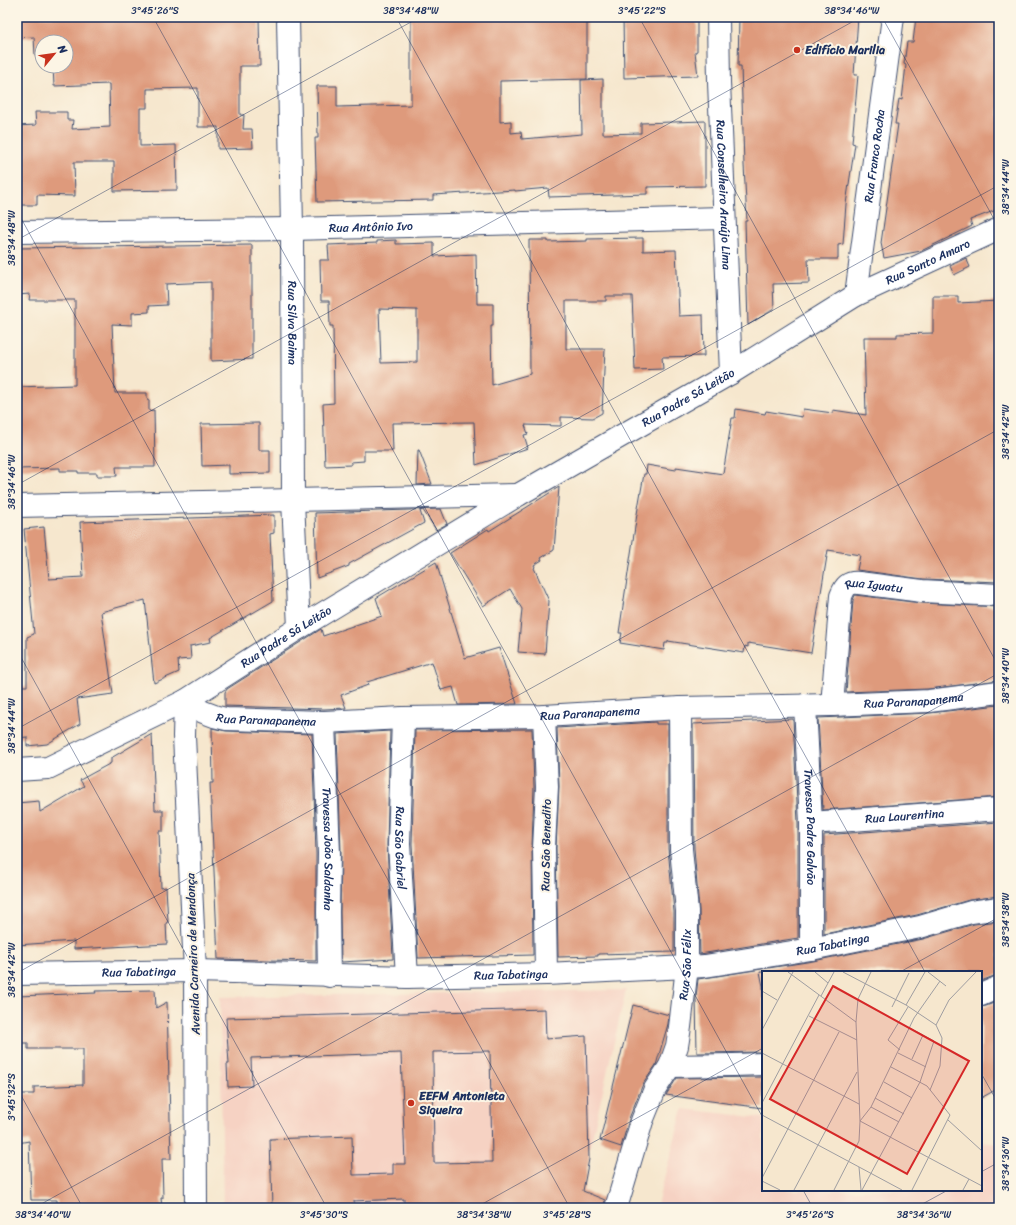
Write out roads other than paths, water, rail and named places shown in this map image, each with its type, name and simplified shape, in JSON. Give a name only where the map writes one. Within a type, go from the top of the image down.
[{"type":"street","name":"Rua Silva Baima","points":[[288,17],[292,229],[292,500],[299,628]]},
{"type":"street","name":"Rua Conselheiro Araújo Lima","points":[[718,17],[719,82],[731,373]]},
{"type":"street","name":"Rua Franco Rocha","points":[[856,295],[893,17]]},
{"type":"street","name":"Rua Antônio Ivo","points":[[17,232],[292,229],[724,218]]},
{"type":"street","name":"Rua Santo Amaro","points":[[856,295],[999,229]]},
{"type":"street","name":"Rua Padre Sá Leitão","points":[[17,770],[48,768],[185,701],[299,628],[518,495],[731,373],[856,295]]},
{"type":"street","name":"Rua Padre Sá Leitão","points":[[17,506],[518,495]]},
{"type":"street","name":"Rua Iguatu","points":[[832,705],[841,596],[847,585],[852,582],[859,582],[922,591],[999,595]]},
{"type":"street","name":"Rua Paranapanema","points":[[185,701],[197,710],[214,717],[226,719],[324,722],[403,718],[544,716],[680,708],[832,705],[929,701],[999,692]]},
{"type":"street","name":"Avenida Carneiro de Mendonça","points":[[185,701],[184,736],[195,971],[196,1208]]},
{"type":"street","name":"Travessa Padre Galvão","points":[[805,705],[810,823],[811,949]]},
{"type":"street","name":"Rua São Félix","points":[[616,1208],[642,1121],[655,1089],[670,1066],[680,1027],[687,967],[687,911],[682,848],[680,708]]},
{"type":"street","name":"Rua São Benedito","points":[[544,716],[547,787],[544,848],[546,974]]},
{"type":"street","name":"Rua São Gabriel","points":[[403,718],[399,844],[407,977]]},
{"type":"street","name":"Travessa João Saldanha","points":[[324,722],[329,853],[329,976]]},
{"type":"street","name":"Rua Laurentina","points":[[810,823],[999,809]]},
{"type":"street","name":"Rua Tabatinga","points":[[17,974],[195,971],[329,976],[407,977],[546,974],[705,966],[811,949],[920,927],[971,912],[999,908]]},
{"type":"street","points":[[982,995],[999,987]]},
{"type":"street","points":[[670,1066],[734,1066],[762,1064]]},
{"type":"place","name":"Edifício Marilia","points":[[797,50]]},
{"type":"place","name":"EEFM Antonieta Siqueira","points":[[411,1103]]}]
